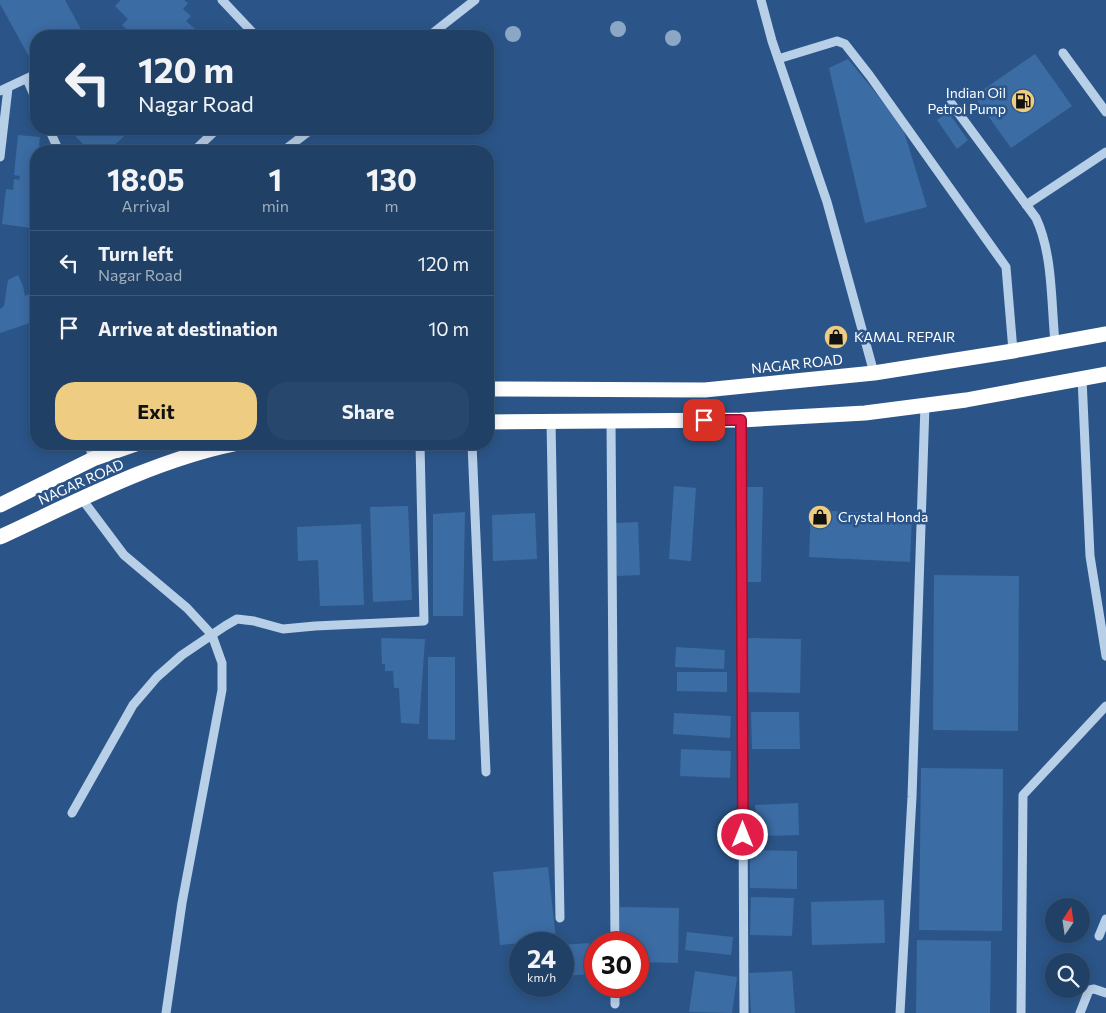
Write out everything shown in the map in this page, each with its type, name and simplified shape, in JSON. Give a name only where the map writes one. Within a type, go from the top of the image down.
[{"type":"highway","name":"NAGAR ROAD","points":[[494,389],[705,390],[874,373],[1106,334]]},
{"type":"highway","points":[[494,422],[741,420],[865,413],[966,400],[1106,374]]},
{"type":"highway","name":"NAGAR ROAD","points":[[0,505],[93,459],[119,450]]},
{"type":"highway","name":"NAGAR ROAD","points":[[0,537],[120,481],[205,450]]},
{"type":"street","points":[[222,0],[250,30]]},
{"type":"street","points":[[436,30],[474,0]]},
{"type":"street","points":[[760,0],[778,59],[828,202],[874,373]]},
{"type":"street","points":[[778,59],[837,40],[846,44],[1006,267],[1013,351]]},
{"type":"street","points":[[1063,53],[1106,112]]},
{"type":"street","points":[[0,157],[4,90],[30,77]]},
{"type":"street","points":[[27,79],[30,86]]},
{"type":"street","points":[[951,103],[1036,218],[1043,234],[1055,342]]},
{"type":"street","points":[[201,145],[211,135]]},
{"type":"street","points":[[291,145],[304,135]]},
{"type":"street","points":[[1026,205],[1106,152]]},
{"type":"street","points":[[1082,378],[1090,556],[1106,656]]},
{"type":"street","points":[[900,1013],[912,797],[924,405]]},
{"type":"street","points":[[741,420],[744,1013]]},
{"type":"street","points":[[551,421],[560,918]]},
{"type":"street","points":[[612,421],[615,932]]},
{"type":"street","points":[[91,450],[93,459]]},
{"type":"street","points":[[72,813],[133,705],[157,677],[182,655],[237,619],[254,621],[283,629],[424,621],[420,450]]},
{"type":"street","points":[[472,450],[486,772]]},
{"type":"street","points":[[82,499],[124,555],[187,608],[212,635],[222,663],[222,690],[182,902],[166,1013]]},
{"type":"street","points":[[1021,1013],[1023,795],[1106,706]]},
{"type":"street","points":[[1099,936],[1106,919]]},
{"type":"street","points":[[1080,1013],[1089,990],[1094,989],[1106,993]]},
{"type":"street","points":[[616,997],[616,1004]]},
{"type":"building","points":[[0,0],[65,0],[81,30],[30,30],[30,58],[0,4]]},
{"type":"building","points":[[121,0],[184,0],[188,3],[183,9],[191,16],[186,21],[196,30],[127,30],[122,25],[128,19],[115,6]]},
{"type":"building","name":"Indian Oil Petrol Pump","points":[[1035,54],[1072,106],[1011,148],[974,96]]},
{"type":"building","points":[[848,59],[902,125],[927,207],[865,223],[829,68]]},
{"type":"building","points":[[948,112],[968,140],[957,149],[937,120]]},
{"type":"building","points":[[18,135],[40,137],[39,145],[30,145],[30,228],[2,224],[6,189],[13,190],[14,179],[19,180],[20,176],[14,175]]},
{"type":"building","points":[[74,135],[125,135],[115,145],[84,145]]},
{"type":"building","points":[[18,275],[25,296],[30,294],[30,323],[0,333],[0,309],[4,306],[8,280]]},
{"type":"building","points":[[674,486],[696,488],[691,561],[669,559]]},
{"type":"building","points":[[745,487],[763,487],[761,582],[744,582]]},
{"type":"building","points":[[408,506],[412,600],[373,602],[370,507]]},
{"type":"building","points":[[811,510],[912,515],[910,562],[809,557]]},
{"type":"building","points":[[465,512],[463,616],[433,616],[433,514]]},
{"type":"building","points":[[535,513],[537,559],[493,561],[492,515]]},
{"type":"building","points":[[638,522],[640,575],[617,576],[615,523]]},
{"type":"building","points":[[361,524],[364,605],[320,606],[318,560],[298,561],[297,527]]},
{"type":"building","points":[[934,575],[1019,576],[1018,731],[933,730]]},
{"type":"building","points":[[381,638],[425,639],[419,724],[401,723],[399,688],[394,688],[393,671],[385,671],[385,664],[382,664]]},
{"type":"building","points":[[745,638],[801,639],[800,693],[744,692]]},
{"type":"building","points":[[676,647],[725,650],[724,669],[675,667]]},
{"type":"building","points":[[428,657],[455,657],[455,740],[428,739]]},
{"type":"building","points":[[677,672],[727,672],[727,692],[677,691]]},
{"type":"building","points":[[751,712],[799,712],[800,749],[752,749]]},
{"type":"building","points":[[674,713],[731,716],[730,738],[673,734]]},
{"type":"building","points":[[681,749],[731,751],[730,778],[680,776]]},
{"type":"building","points":[[921,768],[1003,769],[1002,931],[919,930]]},
{"type":"building","points":[[798,803],[799,835],[757,836],[755,805]]},
{"type":"building","points":[[750,850],[797,851],[797,889],[750,888]]},
{"type":"building","points":[[548,867],[555,932],[509,932],[509,944],[500,945],[493,872]]},
{"type":"building","points":[[751,897],[794,898],[792,936],[750,935]]},
{"type":"building","points":[[884,900],[885,943],[812,945],[811,902]]},
{"type":"building","points":[[620,907],[679,908],[678,963],[649,962],[649,932],[620,932]]},
{"type":"building","points":[[687,932],[733,937],[731,955],[685,950]]},
{"type":"building","points":[[917,940],[991,941],[990,1013],[916,1013]]},
{"type":"building","points":[[584,943],[584,974],[574,975],[574,944]]},
{"type":"building","points":[[695,971],[737,977],[732,1013],[689,1012]]},
{"type":"building","points":[[792,971],[795,1013],[751,1013],[749,973]]},
{"type":"place","name":"Indian Oil Petrol Pump","points":[[1023,101]]},
{"type":"place","name":"KAMAL REPAIR","points":[[836,337]]},
{"type":"place","name":"Crystal Honda","points":[[820,517]]},
{"type":"route","points":[[704,420],[741,420],[743,835]]}]
